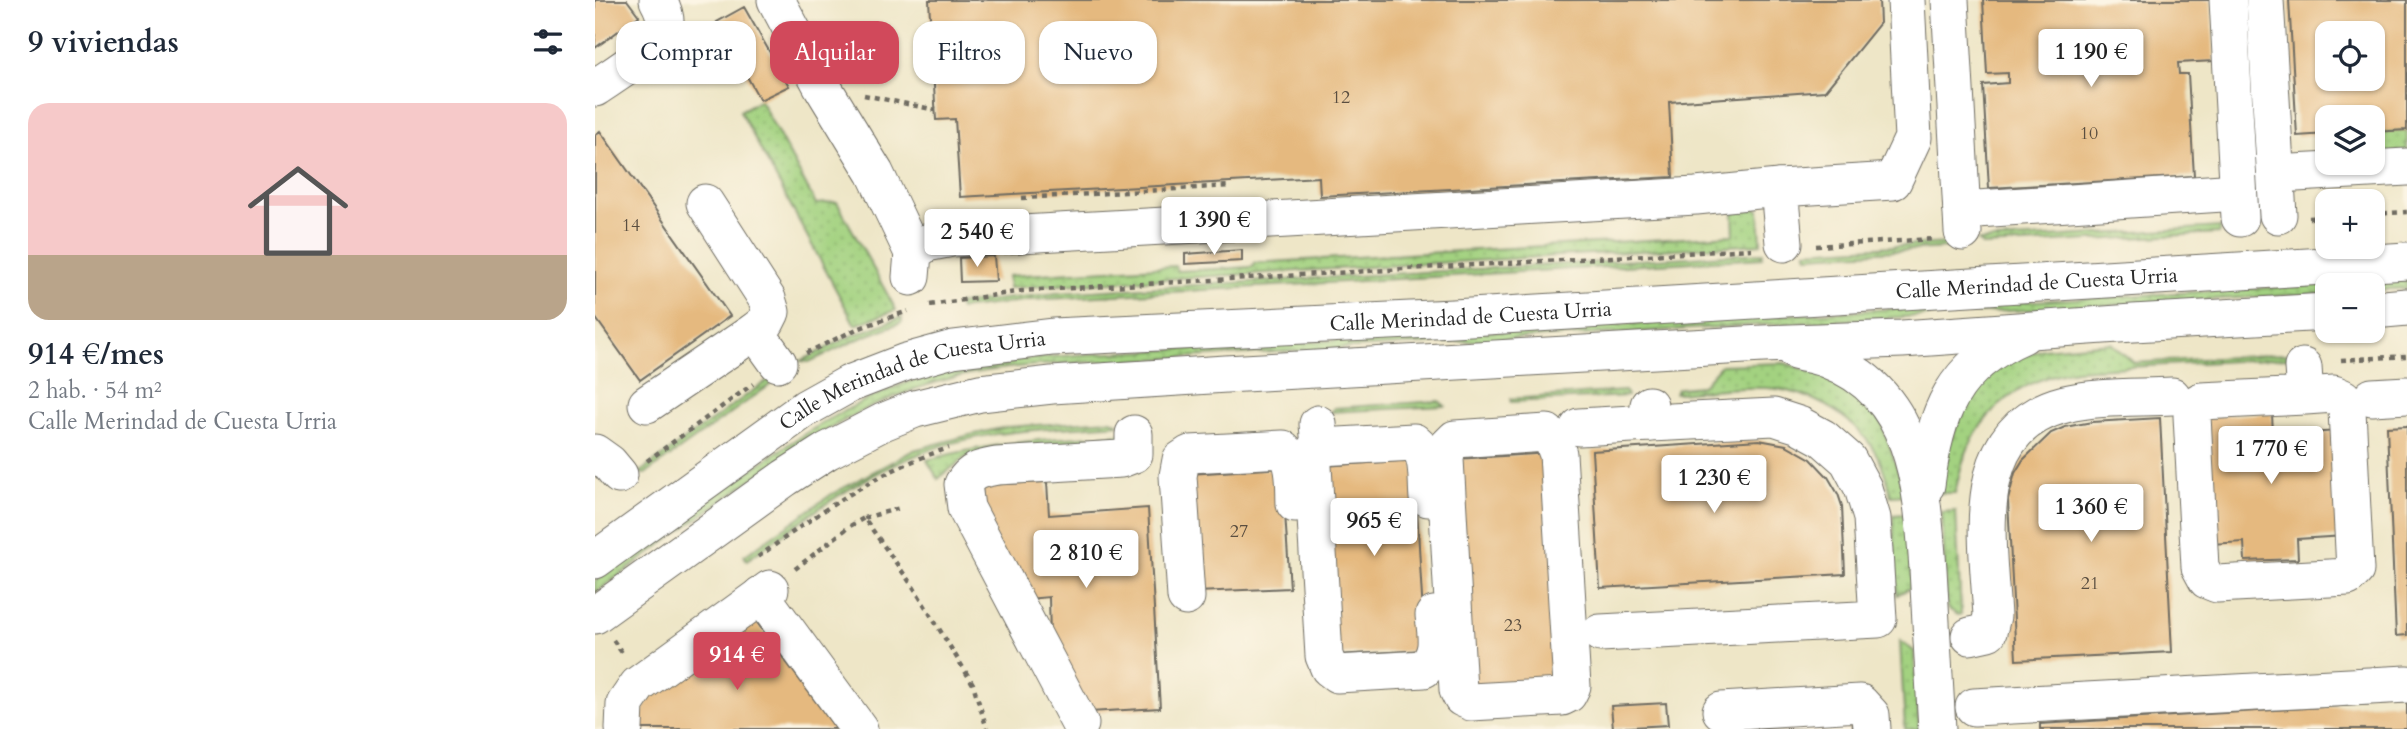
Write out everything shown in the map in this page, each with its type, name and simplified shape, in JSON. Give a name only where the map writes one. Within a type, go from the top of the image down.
[{"type":"street","points":[[595,88],[654,45],[665,28],[663,8],[658,0]]},
{"type":"street","points":[[776,0],[822,86],[875,173],[912,265],[926,243],[952,238],[1696,196],[1893,181],[1913,138],[1906,0]]},
{"type":"street","points":[[1950,0],[1962,221],[2239,205],[2228,0]]},
{"type":"street","points":[[2265,0],[2278,215]]},
{"type":"street","points":[[2276,174],[2407,167]]},
{"type":"street","points":[[1779,188],[1784,243]]},
{"type":"street","points":[[647,404],[755,331],[765,323],[771,312],[767,299],[705,203]]},
{"type":"street","name":"Calle Merindad de Cuesta Urria","points":[[595,560],[806,408],[849,384],[906,362],[953,349],[1053,337],[1453,318],[2407,261]]},
{"type":"street","points":[[2385,309],[2407,307]]},
{"type":"street","name":"Calle Merindad de Cuesta Urria","points":[[595,615],[804,465],[883,422],[942,401],[980,393],[1052,385],[1763,344],[1902,339],[2315,313]]},
{"type":"street","points":[[1923,504],[1933,436],[1955,388],[1972,368],[1996,347],[2036,330]]},
{"type":"street","points":[[755,331],[778,363]]},
{"type":"street","points":[[1763,344],[1825,358],[1843,367],[1873,388],[1903,429],[1915,460],[1923,504],[1937,729]]},
{"type":"street","points":[[2304,381],[2343,398],[2347,410],[2355,570],[2348,577],[2217,584],[2207,580],[2200,567],[2192,415],[2194,405],[2201,401],[2304,381]]},
{"type":"street","points":[[1970,636],[1988,632],[1992,616],[1986,505],[1996,464],[2019,428],[2049,409],[2067,403],[2172,396]]},
{"type":"street","points":[[1579,428],[1650,414],[1773,417],[1799,425],[1823,438],[1848,460],[1863,488],[1873,518],[1885,619],[1600,633]]},
{"type":"street","points":[[1469,426],[1547,433],[1558,454],[1572,686],[1568,694],[1562,697],[1471,702],[1462,698],[1458,690],[1445,458],[1447,447],[1469,426]]},
{"type":"street","points":[[1080,724],[966,508],[963,484],[969,474],[978,469],[1121,459],[1134,454],[1134,433]]},
{"type":"street","points":[[1319,435],[1413,442],[1421,447],[1425,460],[1436,650],[1431,662],[1424,669],[1337,674],[1329,668],[1324,656],[1313,466],[1319,435]]},
{"type":"street","points":[[1186,597],[1178,467],[1181,460],[1190,454],[1231,440],[1283,449],[1288,453],[1293,465],[1300,597]]},
{"type":"street","points":[[624,729],[625,704],[638,685],[765,592],[859,729]]},
{"type":"street","points":[[1974,707],[2019,717],[2407,684]]},
{"type":"street","points":[[1721,711],[1860,704],[1871,715],[1872,729]]},
{"type":"path","points":[[2385,213],[2407,212]]},
{"type":"path","points":[[765,592],[850,526],[900,508]]},
{"type":"path","points":[[865,519],[914,588],[973,684],[987,729]]},
{"type":"green space","points":[[760,100],[816,204],[837,202],[896,310],[855,325],[740,111]]},
{"type":"green space","points":[[2407,130],[2407,154],[2385,155],[2385,131]]},
{"type":"green space","points":[[1757,209],[1761,244],[1009,288],[1008,276],[1175,266],[1177,271],[1253,267],[1254,263],[1734,235],[1733,212]]},
{"type":"green space","points":[[2221,227],[2219,233],[1983,246],[1978,241]]},
{"type":"green space","points":[[1952,243],[1946,248],[1808,256],[1806,251]]},
{"type":"green space","points":[[1763,253],[1762,258],[1030,300],[960,309],[958,304],[1057,293]]},
{"type":"green space","points":[[2407,280],[2407,288],[2385,289],[2385,281]]},
{"type":"green space","points":[[2315,285],[2315,294],[1051,364],[976,373],[887,399],[830,428],[748,482],[595,593],[595,581],[749,471],[826,421],[880,393],[950,370],[1013,360]]},
{"type":"green space","points":[[902,317],[902,322],[809,362],[801,361],[849,337]]},
{"type":"green space","points":[[2111,343],[2134,363],[2285,354],[2289,358],[2076,370],[2040,380],[1995,409],[1973,439],[1963,461],[1955,493],[1941,493],[1940,468],[1968,398],[1993,373],[2008,362],[2043,349]]},
{"type":"green space","points":[[1784,363],[1840,381],[1881,421],[1906,495],[1891,496],[1880,461],[1865,437],[1841,415],[1813,399],[1767,388],[1675,393],[1680,388],[1702,386],[1721,365]]},
{"type":"green space","points":[[771,378],[770,385],[645,474],[639,473]]},
{"type":"green space","points":[[1625,391],[1627,396],[1511,402],[1511,399]]},
{"type":"green space","points":[[1439,401],[1445,406],[1331,412],[1334,408]]},
{"type":"green space","points":[[1111,420],[1119,424],[989,435],[938,447],[869,477],[747,560],[744,556],[832,494],[914,450],[1007,427]]},
{"type":"green space","points":[[1123,434],[1119,443],[1099,454],[1098,441],[993,448],[964,458],[938,479],[927,460],[1000,445]]},
{"type":"green space","points":[[1956,511],[1961,614],[1958,615],[1947,608],[1942,512]]},
{"type":"green space","points":[[1907,514],[1912,582],[1910,588],[1897,595],[1893,515]]},
{"type":"green space","points":[[1900,641],[1914,651],[1919,729],[1905,729]]},
{"type":"building","points":[[595,0],[627,0],[639,16],[632,21],[616,21],[616,33],[595,48]]},
{"type":"building","points":[[929,0],[1879,0],[1880,23],[1825,91],[1669,102],[1673,177],[1320,196],[1319,177],[960,197],[955,119],[936,120],[934,84],[1025,84],[1025,21],[930,21]]},
{"type":"building","points":[[1983,0],[2211,0],[2214,61],[2178,63],[2179,74],[2188,74],[2194,176],[1989,188],[1983,85],[2008,83],[2008,73],[1987,74]]},
{"type":"building","points":[[2289,0],[2407,0],[2407,130],[2385,131],[2385,105],[2315,105],[2315,135],[2297,136]]},
{"type":"building","points":[[744,7],[752,21],[719,21]]},
{"type":"building","points":[[756,28],[770,53],[770,84],[789,86],[760,100],[751,84],[756,84]]},
{"type":"building","points":[[600,131],[730,316],[640,380],[595,317],[595,135]]},
{"type":"building","points":[[1242,250],[1242,261],[1185,264],[1185,254]]},
{"type":"building","points":[[994,256],[996,281],[960,282],[959,258]]},
{"type":"building","points":[[2272,413],[2273,435],[2339,431],[2345,536],[2297,539],[2298,559],[2245,561],[2244,542],[2210,544],[2204,417]]},
{"type":"building","points":[[2160,418],[2172,652],[2016,660],[2008,500],[2015,473],[2023,460],[2051,433],[2065,427],[2092,422]]},
{"type":"building","points":[[2407,426],[2407,635],[2396,636],[2387,427]]},
{"type":"building","points":[[1759,440],[1786,445],[1811,459],[1828,477],[1842,506],[1845,574],[1600,588],[1592,451]]},
{"type":"building","points":[[1549,453],[1563,686],[1470,692],[1456,459]]},
{"type":"building","points":[[1414,460],[1425,650],[1335,655],[1323,466]]},
{"type":"building","points":[[1282,468],[1290,588],[1196,592],[1189,474]]},
{"type":"building","points":[[1047,482],[1049,515],[1148,508],[1160,708],[1089,712],[1050,637],[1049,597],[1027,599],[984,520],[982,485]]},
{"type":"building","points":[[755,620],[836,729],[641,729],[640,716],[648,700]]},
{"type":"building","points":[[2407,702],[2407,729],[2040,729],[2040,724]]},
{"type":"building","points":[[1666,703],[1668,725],[1613,728],[1611,706]]},
{"type":"building","points":[[1852,714],[1853,729],[1719,729],[1719,721]]}]
